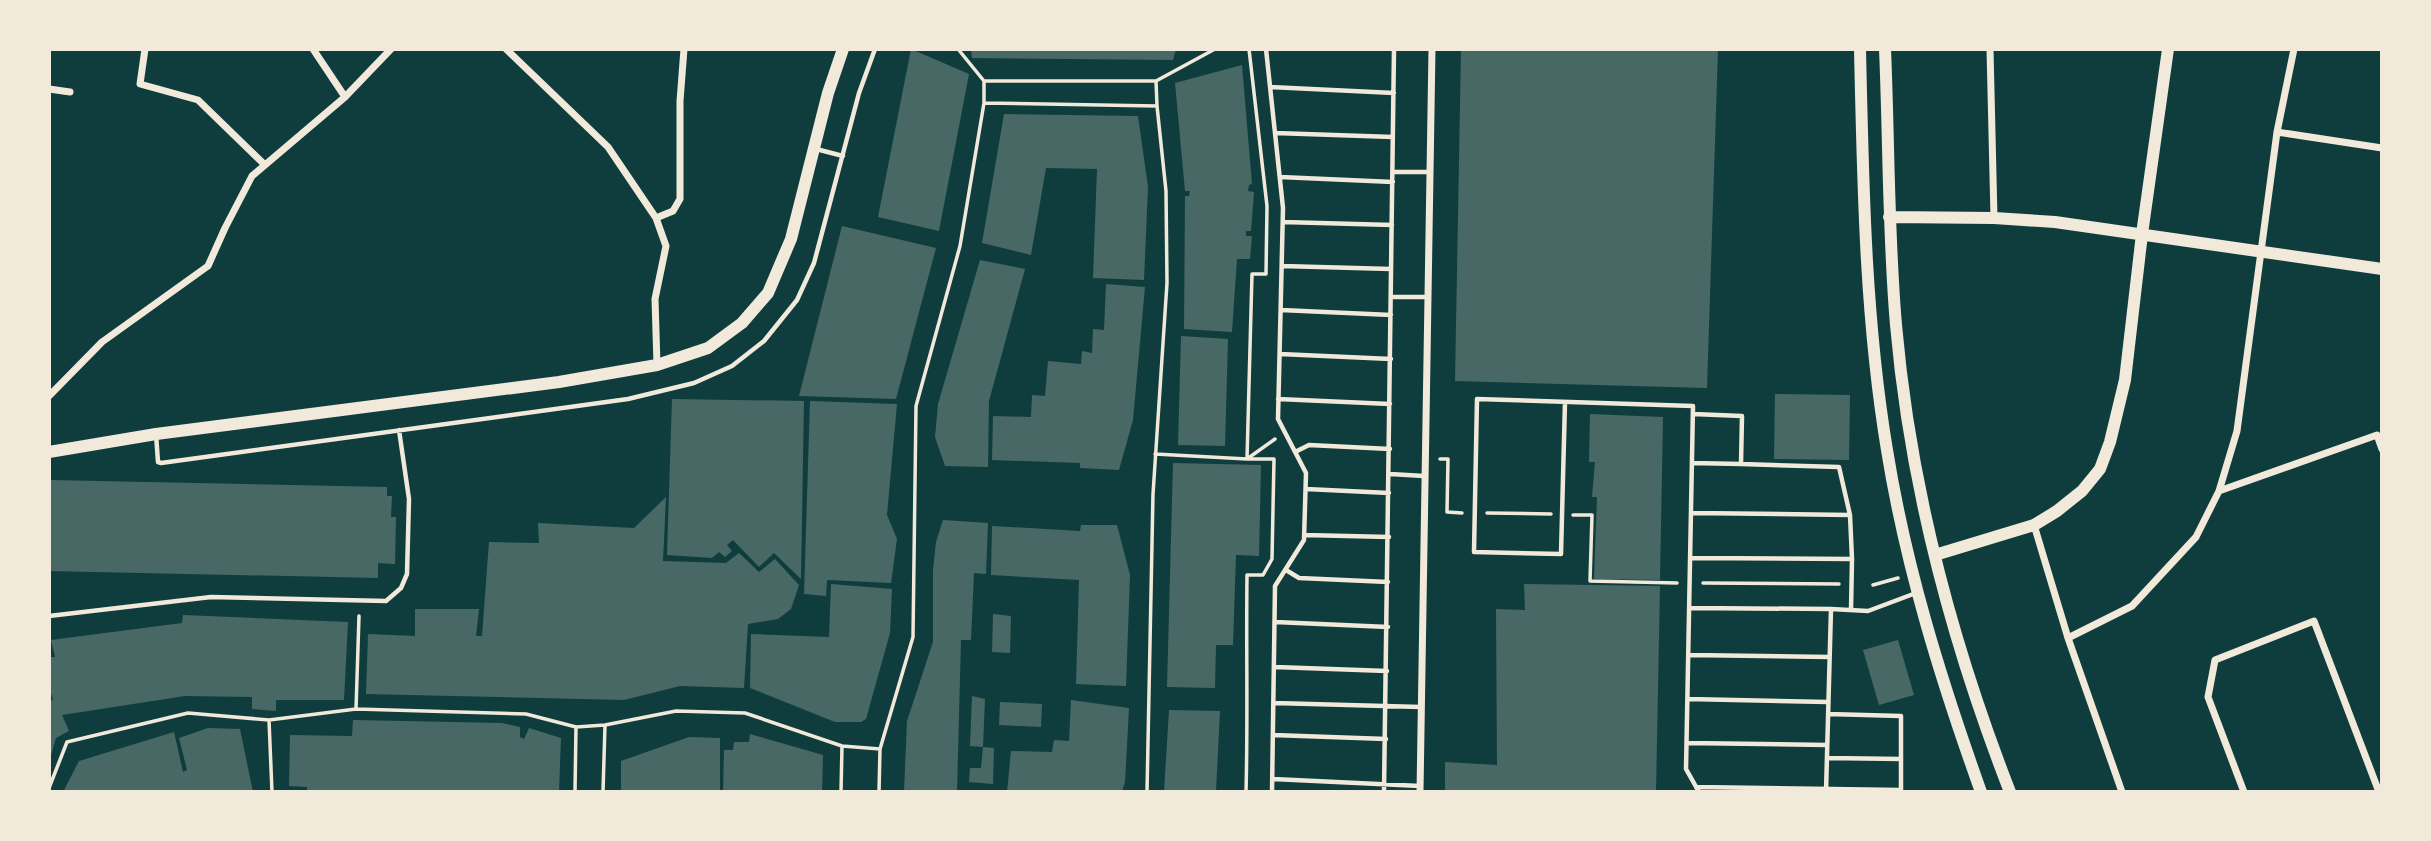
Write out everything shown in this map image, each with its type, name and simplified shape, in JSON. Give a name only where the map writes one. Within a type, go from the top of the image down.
[{"type":"street","points":[[145,49],[139,84],[198,100],[265,165]]},
{"type":"street","points":[[313,49],[345,97]]},
{"type":"street","points":[[49,396],[102,342],[208,266],[252,176],[345,97],[391,49]]},
{"type":"street","points":[[506,49],[608,147],[656,218],[666,246],[655,299],[657,365]]},
{"type":"street","points":[[656,218],[673,211],[680,200],[680,101],[684,49]]},
{"type":"street","points":[[49,452],[156,433],[559,382],[657,365],[708,348],[742,323],[768,293],[791,239],[828,93],[843,49]]},
{"type":"street","points":[[1420,789],[1432,49]]},
{"type":"street","points":[[1860,49],[1867,277],[1887,450],[1916,593],[1934,655],[1981,792]]},
{"type":"street","points":[[1885,49],[1889,217],[1896,327],[1910,438],[1956,637],[1980,713],[2010,792]]},
{"type":"street","points":[[1990,49],[1994,218]]},
{"type":"street","points":[[1935,555],[2034,525],[2057,512],[2082,491],[2100,469],[2110,442],[2125,380],[2168,49]]},
{"type":"street","points":[[2068,638],[2132,606],[2196,537],[2220,491],[2237,431],[2277,132],[2294,49]]},
{"type":"street","points":[[49,89],[70,92]]},
{"type":"street","points":[[2277,132],[2382,148]]},
{"type":"street","points":[[1889,217],[1994,218],[2055,222],[2382,269]]},
{"type":"street","points":[[2220,491],[2379,434],[2382,449]]},
{"type":"street","points":[[2034,525],[2068,638],[2122,792]]},
{"type":"street","points":[[2244,792],[2208,697],[2215,660],[2314,621],[2379,792]]},
{"type":"lane","points":[[156,433],[158,462],[161,463],[628,399],[694,383],[732,366],[764,341],[797,300],[814,263],[859,93],[875,49]]},
{"type":"lane","points":[[1266,49],[1283,222],[1278,419],[1306,473],[1304,540],[1275,586],[1272,792]]},
{"type":"lane","points":[[1384,792],[1394,49]]},
{"type":"lane","points":[[1270,87],[1394,93]]},
{"type":"lane","points":[[1275,132],[1393,138]]},
{"type":"lane","points":[[815,148],[843,156]]},
{"type":"lane","points":[[1393,172],[1430,173]]},
{"type":"lane","points":[[1280,177],[1393,182]]},
{"type":"lane","points":[[1283,222],[1392,225]]},
{"type":"lane","points":[[1282,266],[1391,269]]},
{"type":"lane","points":[[1391,297],[1427,297]]},
{"type":"lane","points":[[1281,310],[1391,315]]},
{"type":"lane","points":[[1280,354],[1391,359]]},
{"type":"lane","points":[[1278,399],[1390,404]]},
{"type":"lane","points":[[1565,402],[1561,554],[1474,552],[1477,399],[1693,406],[1686,769],[1698,790],[1901,791],[1901,716],[1828,715]]},
{"type":"lane","points":[[1693,415],[1742,416],[1741,464]]},
{"type":"lane","points":[[49,616],[211,597],[386,601],[401,588],[407,574],[409,499],[399,430]]},
{"type":"lane","points":[[1295,452],[1309,445],[1390,449]]},
{"type":"lane","points":[[1692,463],[1839,467],[1850,515],[1851,610]]},
{"type":"lane","points":[[1390,474],[1424,476]]},
{"type":"lane","points":[[1306,489],[1389,493]]},
{"type":"lane","points":[[1692,513],[1850,515]]},
{"type":"lane","points":[[1304,535],[1389,537]]},
{"type":"lane","points":[[1691,558],[1852,559]]},
{"type":"lane","points":[[1286,570],[1299,578],[1388,582]]},
{"type":"lane","points":[[1690,608],[1868,611],[1916,593]]},
{"type":"lane","points":[[1826,790],[1831,609]]},
{"type":"lane","points":[[1275,622],[1388,627]]},
{"type":"lane","points":[[1689,654],[1829,657]]},
{"type":"lane","points":[[1275,667],[1387,671]]},
{"type":"lane","points":[[1688,699],[1828,702]]},
{"type":"lane","points":[[1275,703],[1421,707]]},
{"type":"lane","points":[[1273,735],[1386,739]]},
{"type":"lane","points":[[1687,743],[1827,745]]},
{"type":"lane","points":[[1827,758],[1901,759]]},
{"type":"lane","points":[[1273,779],[1384,784],[1420,789]]},
{"type":"path","points":[[879,792],[880,748],[913,637],[916,405],[960,246],[984,103],[984,81],[958,49]]},
{"type":"path","points":[[984,81],[1156,81],[1215,49]]},
{"type":"path","points":[[1247,459],[1252,274],[1265,274],[1267,206],[1249,49]]},
{"type":"path","points":[[1147,792],[1155,454],[1167,283],[1166,191],[1156,81]]},
{"type":"path","points":[[984,103],[1157,106]]},
{"type":"path","points":[[1247,459],[1280,435]]},
{"type":"path","points":[[1155,454],[1274,459],[1272,559],[1263,575],[1247,575],[1246,792]]},
{"type":"path","points":[[1440,459],[1448,459],[1447,512],[1462,513]]},
{"type":"path","points":[[1487,513],[1551,514]]},
{"type":"path","points":[[1573,514],[1592,515],[1590,582],[1677,583]]},
{"type":"path","points":[[1873,584],[1898,578]]},
{"type":"path","points":[[1703,583],[1839,584]]},
{"type":"path","points":[[356,709],[359,616]]},
{"type":"path","points":[[49,788],[66,742],[188,713],[269,720],[356,709],[526,714],[576,727],[605,725],[676,712],[746,712],[842,746],[880,748]]},
{"type":"path","points":[[269,720],[272,792]]},
{"type":"path","points":[[603,792],[605,725]]},
{"type":"path","points":[[575,792],[576,727]]},
{"type":"path","points":[[841,792],[842,746]]},
{"type":"building","points":[[911,49],[969,74],[939,231],[878,217]]},
{"type":"building","points":[[971,49],[1176,49],[1173,60],[972,58]]},
{"type":"building","points":[[1461,49],[1718,49],[1707,388],[1455,381]]},
{"type":"building","points":[[1242,65],[1252,184],[1249,185],[1248,191],[1254,192],[1251,231],[1246,231],[1246,236],[1252,236],[1250,259],[1237,259],[1232,332],[1184,329],[1185,196],[1189,196],[1190,191],[1185,191],[1175,83]]},
{"type":"building","points":[[1004,114],[1138,116],[1148,187],[1144,280],[1093,278],[1097,169],[1046,168],[1031,255],[982,243]]},
{"type":"building","points":[[842,226],[936,248],[896,399],[799,396]]},
{"type":"building","points":[[980,260],[1025,269],[989,401],[988,467],[945,466],[935,437],[938,404]]},
{"type":"building","points":[[1106,284],[1145,287],[1133,420],[1119,470],[1080,468],[1080,463],[992,460],[993,416],[1031,417],[1032,395],[1045,396],[1048,361],[1081,364],[1082,351],[1092,353],[1093,329],[1104,330]]},
{"type":"building","points":[[1181,336],[1228,339],[1225,446],[1178,445]]},
{"type":"building","points":[[1775,394],[1850,395],[1849,460],[1774,459]]},
{"type":"building","points":[[672,399],[804,401],[801,579],[774,553],[759,567],[733,540],[727,545],[732,551],[725,557],[719,552],[712,558],[667,555]]},
{"type":"building","points":[[810,401],[897,404],[887,515],[897,539],[891,583],[827,580],[826,596],[804,594]]},
{"type":"building","points":[[1590,414],[1663,417],[1660,580],[1594,579],[1597,497],[1592,497],[1595,462],[1589,462]]},
{"type":"building","points":[[1173,463],[1261,465],[1259,556],[1236,555],[1233,645],[1216,645],[1215,688],[1167,687]]},
{"type":"building","points":[[49,480],[387,487],[387,496],[392,496],[391,517],[396,517],[395,564],[378,563],[378,578],[49,571]]},
{"type":"building","points":[[666,497],[663,561],[726,563],[739,553],[759,572],[775,559],[799,585],[791,609],[778,619],[748,624],[744,688],[680,686],[624,700],[366,694],[368,634],[415,636],[415,609],[479,609],[476,636],[482,636],[489,542],[539,543],[538,523],[634,528]]},
{"type":"building","points":[[943,520],[988,523],[986,574],[974,573],[971,640],[961,640],[957,792],[904,792],[907,721],[933,642],[933,570],[936,542]]},
{"type":"building","points":[[1081,525],[1117,525],[1130,575],[1126,686],[1076,684],[1079,580],[991,575],[992,526],[1080,531]]},
{"type":"building","points":[[831,584],[892,589],[890,633],[866,719],[861,722],[835,722],[750,688],[751,634],[829,637]]},
{"type":"building","points":[[1524,584],[1660,586],[1656,792],[1445,792],[1445,762],[1497,765],[1496,609],[1525,610]]},
{"type":"building","points":[[993,614],[1011,616],[1010,653],[992,652]]},
{"type":"building","points":[[183,615],[348,622],[344,700],[276,700],[276,711],[252,709],[252,697],[185,696],[62,715],[69,731],[56,738],[49,762],[49,701],[53,700],[49,687],[49,657],[55,657],[51,640],[182,623]]},
{"type":"building","points":[[1898,640],[1914,695],[1879,705],[1863,650]]},
{"type":"building","points":[[972,696],[985,699],[983,747],[970,746]]},
{"type":"building","points":[[1071,700],[1129,708],[1125,782],[1122,792],[1007,792],[1011,751],[1052,752],[1054,740],[1069,741]]},
{"type":"building","points":[[1000,702],[1042,704],[1041,727],[999,725]]},
{"type":"building","points":[[1169,710],[1220,711],[1216,792],[1164,792]]},
{"type":"building","points":[[353,720],[502,723],[520,727],[520,737],[524,739],[529,728],[561,738],[559,792],[307,792],[307,787],[289,786],[290,735],[352,736]]},
{"type":"building","points":[[208,728],[240,729],[253,792],[63,792],[79,761],[174,732],[183,772],[187,770],[179,738]]},
{"type":"building","points":[[750,734],[823,755],[822,792],[723,792],[724,750],[733,750],[734,742],[749,742]]},
{"type":"building","points":[[689,737],[720,738],[720,792],[621,792],[621,761]]},
{"type":"building","points":[[983,747],[994,748],[993,784],[969,782],[970,768],[981,768]]}]
